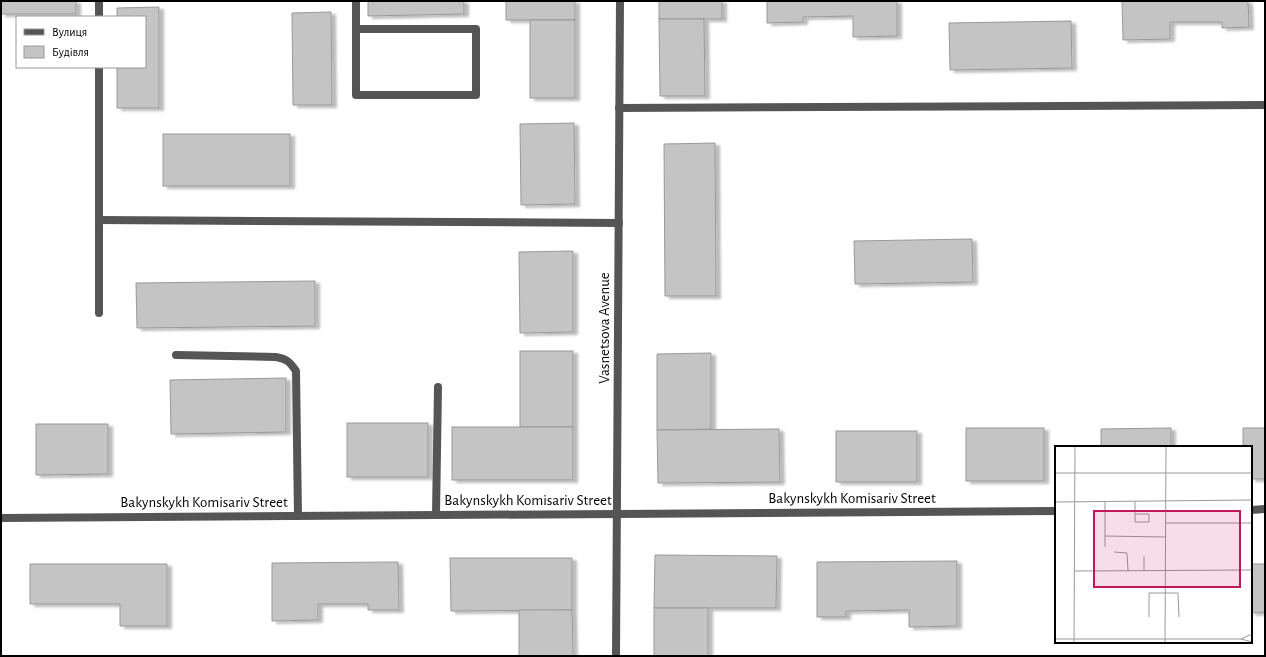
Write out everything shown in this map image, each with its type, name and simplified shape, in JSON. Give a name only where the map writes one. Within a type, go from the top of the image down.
[{"type":"street","points":[[99,1],[99,16]]},
{"type":"street","points":[[356,1],[356,29],[356,96],[476,95],[476,29],[356,29]]},
{"type":"street","name":"Vasnetsova Avenue","points":[[616,656],[620,1]]},
{"type":"street","points":[[99,68],[99,313]]},
{"type":"street","points":[[619,108],[1265,105]]},
{"type":"street","points":[[99,220],[619,222]]},
{"type":"street","points":[[176,355],[276,357],[286,359],[291,364],[296,371],[298,516]]},
{"type":"street","points":[[436,515],[438,387]]},
{"type":"street","points":[[1252,510],[1265,510]]},
{"type":"street","name":"Bakynskykh Komisariv Street","points":[[1,518],[1055,511]]},
{"type":"building","points":[[1,1],[76,1],[76,14],[1,14]]},
{"type":"building","points":[[368,1],[464,1],[464,14],[368,16]]},
{"type":"building","points":[[506,1],[575,1],[575,20],[506,20]]},
{"type":"building","points":[[659,1],[722,1],[722,19],[659,19]]},
{"type":"building","points":[[767,1],[897,1],[897,36],[853,37],[853,16],[803,17],[803,22],[767,23]]},
{"type":"building","points":[[1122,1],[1248,1],[1249,27],[1222,28],[1222,22],[1170,22],[1170,39],[1123,40]]},
{"type":"building","points":[[159,7],[159,108],[117,108],[117,68],[146,68],[146,16],[117,16],[117,8]]},
{"type":"building","points":[[331,12],[332,105],[293,105],[292,13]]},
{"type":"building","points":[[659,19],[704,19],[705,96],[660,96]]},
{"type":"building","points":[[530,20],[575,20],[575,98],[530,98]]},
{"type":"building","points":[[1071,21],[1072,68],[950,70],[949,23]]},
{"type":"building","points":[[574,123],[575,204],[521,205],[520,124]]},
{"type":"building","points":[[163,134],[290,134],[290,186],[163,186]]},
{"type":"building","points":[[715,143],[716,296],[665,296],[664,144]]},
{"type":"building","points":[[972,239],[973,282],[855,284],[854,241]]},
{"type":"building","points":[[573,251],[573,332],[520,333],[519,252]]},
{"type":"building","points":[[315,281],[315,326],[137,328],[136,283]]},
{"type":"building","points":[[520,351],[573,351],[573,427],[520,427]]},
{"type":"building","points":[[711,353],[711,429],[657,430],[657,354]]},
{"type":"building","points":[[286,378],[286,432],[171,434],[170,380]]},
{"type":"building","points":[[347,423],[428,423],[428,477],[347,477]]},
{"type":"building","points":[[36,424],[108,424],[108,474],[36,475]]},
{"type":"building","points":[[452,427],[573,427],[573,480],[452,480]]},
{"type":"building","points":[[966,428],[1044,428],[1044,481],[966,481]]},
{"type":"building","points":[[1171,428],[1171,446],[1101,446],[1101,429]]},
{"type":"building","points":[[1243,428],[1265,428],[1265,479],[1252,479],[1252,446],[1243,446]]},
{"type":"building","points":[[779,429],[780,482],[658,483],[657,430]]},
{"type":"building","points":[[836,431],[917,431],[917,482],[836,482]]},
{"type":"building","points":[[655,555],[777,556],[776,608],[654,608]]},
{"type":"building","points":[[450,558],[572,558],[572,610],[451,611]]},
{"type":"building","points":[[957,561],[957,626],[909,627],[909,610],[846,611],[846,617],[817,617],[817,562]]},
{"type":"building","points":[[398,562],[399,610],[368,610],[368,604],[318,604],[318,620],[272,621],[272,563]]},
{"type":"building","points":[[30,564],[167,564],[167,626],[120,626],[120,604],[30,604]]},
{"type":"building","points":[[1252,564],[1265,564],[1265,612],[1252,613]]},
{"type":"building","points":[[654,608],[708,608],[708,656],[654,656]]},
{"type":"building","points":[[519,610],[572,610],[573,656],[519,656]]}]
